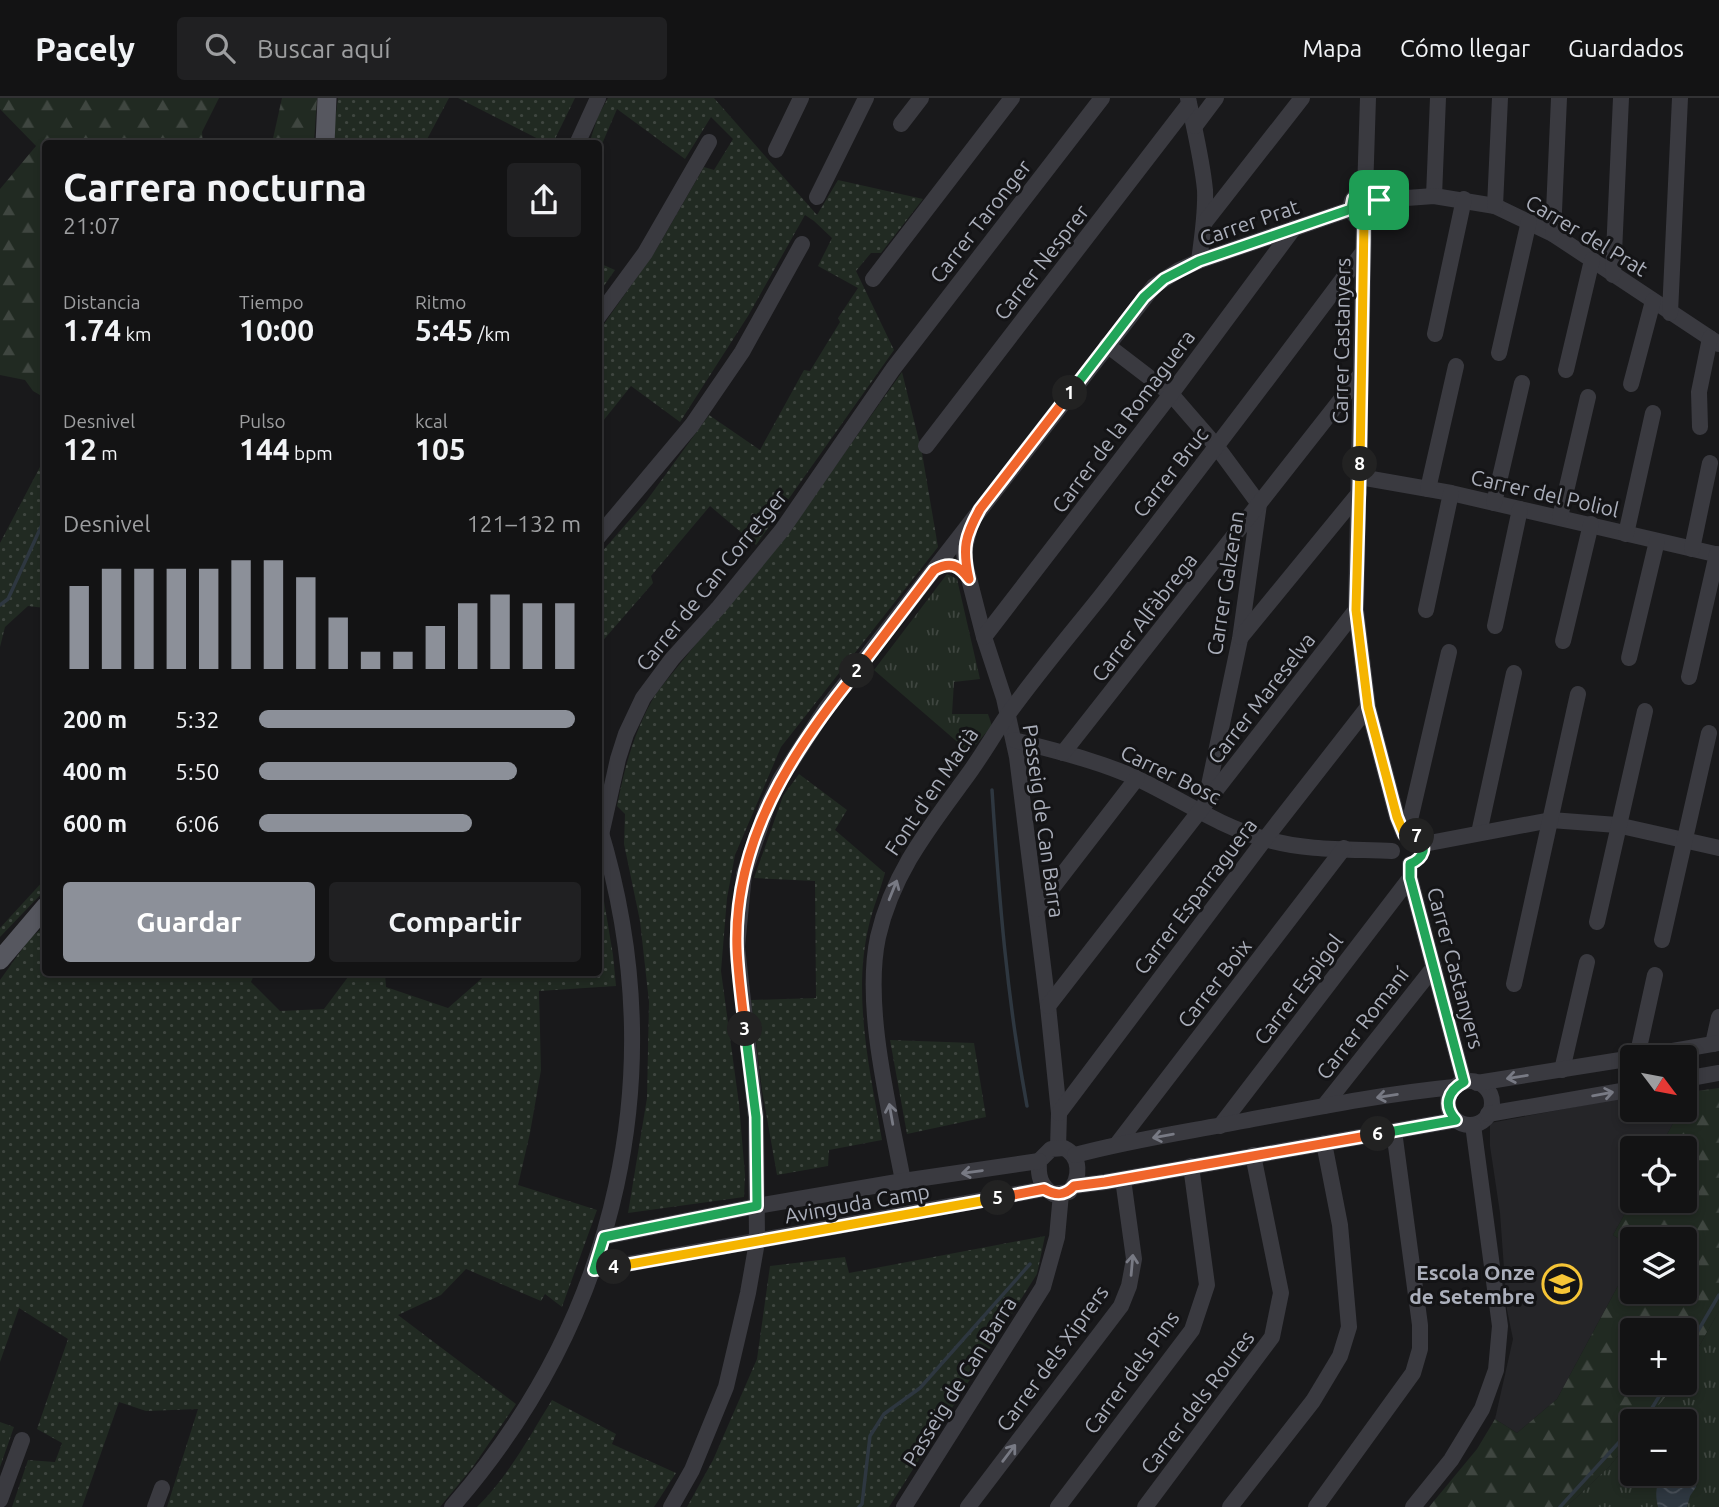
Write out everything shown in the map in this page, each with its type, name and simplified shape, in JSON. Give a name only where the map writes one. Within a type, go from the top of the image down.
[{"type":"main road","points":[[325,140],[327,98]]},
{"type":"main road","points":[[0,960],[42,910]]},
{"type":"street","points":[[579,140],[598,98]]},
{"type":"street","points":[[776,150],[801,98]]},
{"type":"street","points":[[817,197],[866,98]]},
{"type":"street","points":[[901,124],[921,98]]},
{"type":"street","points":[[873,279],[1012,98]]},
{"type":"street","name":"Carrer Taronger","points":[[893,369],[1102,98]]},
{"type":"street","points":[[1195,126],[1216,98]]},
{"type":"street","points":[[1205,222],[1302,98]]},
{"type":"street","points":[[1367,98],[1372,196],[1377,215],[1364,221],[1356,217],[1351,209],[1353,199],[1372,196]]},
{"type":"street","points":[[1434,196],[1438,98]]},
{"type":"street","points":[[1496,206],[1500,98]]},
{"type":"street","points":[[1553,234],[1559,98]]},
{"type":"street","points":[[1614,275],[1621,98]]},
{"type":"street","points":[[1670,313],[1681,98]]},
{"type":"street","points":[[1189,101],[1205,191],[1205,222],[1199,261]]},
{"type":"street","name":"Carrer Nesprer","points":[[926,446],[1189,101]]},
{"type":"street","points":[[602,312],[645,253],[709,142]]},
{"type":"street","name":"Carrer del Prat","points":[[1372,196],[1434,196],[1496,206],[1553,234],[1715,341]]},
{"type":"street","points":[[1435,334],[1464,200]]},
{"type":"street","name":"Carrer Prat","points":[[980,509],[1154,286],[1199,261],[1351,209]]},
{"type":"street","name":"Carrer Castanyers","points":[[1364,221],[1356,610],[1368,707],[1397,817],[1406,834]]},
{"type":"street","points":[[1499,353],[1529,221]]},
{"type":"street","name":"Carrer de la Romaguera","points":[[984,637],[1171,394],[1294,228]]},
{"type":"street","points":[[602,532],[692,425],[742,352],[802,244]]},
{"type":"street","name":"Carrer Bruc","points":[[1007,715],[1217,447],[1363,252]]},
{"type":"street","points":[[1566,370],[1592,260]]},
{"type":"street","points":[[1631,384],[1653,301]]},
{"type":"street","points":[[1700,427],[1699,392],[1715,341]]},
{"type":"street","name":"Carrer Galzeran","points":[[1048,1006],[1202,808],[1240,639],[1259,504],[1217,447],[1171,394],[1107,345]]},
{"type":"street","points":[[1428,489],[1456,366]]},
{"type":"street","name":"Carrer de Can Corretger","points":[[602,822],[626,734],[643,698],[672,659],[782,530],[893,369]]},
{"type":"street","name":"Carrer Alfàbrega","points":[[1063,753],[1361,374]]},
{"type":"street","points":[[1494,503],[1522,383]]},
{"type":"street","points":[[1560,517],[1588,397]]},
{"type":"street","points":[[1626,534],[1653,413]]},
{"type":"street","points":[[1692,549],[1710,464]]},
{"type":"street","points":[[1240,639],[1360,485]]},
{"type":"street","name":"Carrer del Poliol","points":[[1360,485],[1451,493],[1718,555]]},
{"type":"street","points":[[1426,610],[1451,493]]},
{"type":"street","points":[[671,1507],[692,1470],[726,1387],[757,1242],[756,1117],[737,947],[744,873],[767,807],[799,748],[980,509]]},
{"type":"street","name":"Passeig de Can Barra","points":[[980,509],[969,529],[964,552],[984,637],[1014,740],[1048,1006],[1059,1113],[1058,1148]]},
{"type":"street","points":[[1495,626],[1520,509]]},
{"type":"street","points":[[1563,641],[1591,524]]},
{"type":"street","points":[[1629,658],[1657,541]]},
{"type":"street","points":[[1689,677],[1718,555]]},
{"type":"street","points":[[934,570],[950,564],[962,569],[969,579]]},
{"type":"street","name":"Carrer Mareselva","points":[[1202,808],[1356,610]]},
{"type":"street","points":[[1406,834],[1450,652]]},
{"type":"street","points":[[1479,832],[1514,673]]},
{"type":"street","points":[[1514,984],[1578,694]]},
{"type":"street","name":"Carrer Esparraguera","points":[[1059,1113],[1368,707]]},
{"type":"street","points":[[1597,922],[1645,711]]},
{"type":"street","name":"Font d'en Macià","points":[[902,1181],[877,1037],[874,979],[877,940],[897,879],[927,828],[968,775],[1007,715]]},
{"type":"street","points":[[1662,940],[1709,733]]},
{"type":"street","name":"Carrer Bosc","points":[[1014,740],[1100,763],[1265,839],[1304,847],[1392,851]]},
{"type":"street","points":[[1037,909],[1137,778]]},
{"type":"street","points":[[1424,844],[1551,820],[1620,826],[1719,848]]},
{"type":"street","points":[[1406,834],[1415,834],[1424,844],[1423,853],[1410,871],[1392,851],[1394,842],[1406,834]]},
{"type":"street","points":[[452,1507],[479,1476],[536,1393],[568,1331],[594,1270],[623,1153],[630,1088],[632,1018],[625,936],[615,881],[602,837]]},
{"type":"street","name":"Carrer Boix","points":[[1118,1144],[1345,848]]},
{"type":"street","name":"Carrer Castanyers","points":[[1410,871],[1465,1084]]},
{"type":"street","name":"Carrer Espigol","points":[[1220,1126],[1410,871]]},
{"type":"street","points":[[1562,1070],[1587,962]]},
{"type":"street","name":"Carrer Romaní","points":[[1324,1106],[1434,967]]},
{"type":"street","points":[[1639,1045],[1655,975]]},
{"type":"street","points":[[1698,1047],[1716,1044],[1719,1017]]},
{"type":"street","points":[[1075,1155],[1118,1144],[1324,1106],[1620,1060]]},
{"type":"street","points":[[1698,1077],[1719,1073]]},
{"type":"street","points":[[1465,1084],[1485,1087],[1491,1099],[1488,1114]]},
{"type":"street","points":[[1456,1120],[1448,1103],[1465,1084]]},
{"type":"street","points":[[1474,1125],[1488,1114],[1620,1091]]},
{"type":"street","points":[[1068,1190],[1078,1165],[1075,1155],[1064,1148],[1051,1149],[1039,1161],[1041,1182],[1044,1189],[1053,1195],[1191,1166],[1456,1120],[1474,1125]]},
{"type":"street","points":[[1413,1507],[1451,1460],[1476,1419],[1496,1370],[1500,1326],[1474,1125]]},
{"type":"street","points":[[1316,1507],[1413,1373],[1420,1349],[1420,1325],[1394,1131]]},
{"type":"street","points":[[1230,1507],[1313,1401],[1340,1356],[1349,1326],[1340,1224],[1324,1143]]},
{"type":"street","name":"Carrer dels Roures","points":[[1145,1507],[1272,1337],[1281,1293],[1253,1155]]},
{"type":"street","name":"Avinguda Camp","points":[[604,1237],[757,1206],[1039,1161]]},
{"type":"street","name":"Carrer dels Pins","points":[[1058,1507],[1192,1330],[1207,1285],[1191,1166]]},
{"type":"street","name":"Carrer dels Xiprers","points":[[968,1507],[1121,1306],[1129,1286],[1134,1259],[1123,1179]]},
{"type":"street","name":"Avinguda Camp","points":[[594,1270],[1044,1189]]},
{"type":"street","name":"Passeig de Can Barra","points":[[904,1507],[1043,1287],[1068,1190]]},
{"type":"street","points":[[0,1500],[22,1440]]},
{"type":"street","points":[[155,1507],[162,1488]]},
{"type":"shaded area","name":"Escola Onze de Setembre","points":[[1620,1098],[1620,1122],[1674,1122],[1666,1136],[1620,1136],[1620,1213],[1625,1213],[1613,1235],[1620,1240],[1620,1282],[1557,1399],[1517,1433],[1495,1419],[1513,1339],[1507,1310],[1490,1123]]},
{"type":"green space","points":[[0,98],[219,98],[202,132],[203,140],[42,140],[42,396],[33,391],[25,380],[0,375],[0,189],[36,146],[0,109]]},
{"type":"green space","points":[[282,98],[317,98],[314,140],[273,140]]},
{"type":"green space","points":[[338,98],[449,98],[427,140],[335,140]]},
{"type":"green space","points":[[458,98],[575,98],[554,140],[540,140]]},
{"type":"green space","points":[[608,98],[714,98],[817,215],[838,180],[923,199],[881,253],[871,253],[856,271],[894,350],[756,545],[710,506],[651,576],[653,583],[602,642],[602,552],[647,500],[709,415],[760,450],[804,370],[810,371],[840,322],[838,318],[858,288],[818,266],[832,238],[805,215],[748,316],[680,422],[631,386],[602,422],[602,327],[656,250],[704,167],[714,170],[733,139],[711,117],[685,159],[617,109],[602,144],[602,140],[590,140],[598,116]]},
{"type":"green space","points":[[602,264],[615,270],[602,289]]},
{"type":"green space","points":[[902,372],[922,453],[938,547],[781,747],[735,855],[727,898],[721,971],[739,1104],[745,1175],[744,1197],[628,1213],[647,1098],[649,1002],[640,921],[624,844],[625,814],[617,806],[632,747],[657,692],[797,520]]},
{"type":"green space","points":[[42,456],[42,608],[28,606],[5,627],[0,647],[0,543],[41,465]]},
{"type":"green space","points":[[947,574],[957,579],[980,679],[954,682],[952,714],[988,714],[992,726],[969,752],[874,670]]},
{"type":"green space","points":[[799,774],[847,810],[835,830],[885,873],[869,925],[862,978],[868,1060],[882,1140],[829,1150],[828,1166],[777,1175],[762,1090],[751,1000],[816,998],[815,881],[754,878],[783,796]]},
{"type":"green space","points":[[42,882],[42,893],[0,937],[0,928]]},
{"type":"green space","points":[[602,889],[616,986],[539,991],[541,1070],[518,1185],[597,1210],[562,1307],[545,1294],[541,1301],[466,1269],[441,1295],[398,1315],[516,1404],[472,1468],[440,1507],[167,1507],[198,1409],[146,1411],[119,1402],[82,1507],[12,1507],[28,1460],[55,1462],[62,1443],[37,1429],[68,1339],[19,1308],[0,1362],[0,980],[30,938],[42,928],[42,976],[254,976],[251,982],[280,1011],[324,1009],[349,976],[385,976],[386,987],[448,1008],[485,976],[602,976]]},
{"type":"green space","points":[[890,1040],[974,1043],[986,1117],[907,1134]]},
{"type":"green space","points":[[1719,1088],[1719,1311],[1697,1350],[1697,1318],[1620,1318],[1620,1395],[1667,1395],[1656,1409],[1620,1409],[1620,1453],[1566,1507],[1429,1507],[1477,1449],[1495,1419],[1517,1433],[1557,1399],[1620,1282],[1620,1304],[1697,1304],[1697,1227],[1620,1227],[1620,1240],[1613,1235],[1625,1213],[1697,1213],[1697,1136],[1666,1136],[1674,1122],[1698,1122],[1698,1091]]},
{"type":"green space","points":[[1045,1236],[1037,1274],[889,1507],[687,1507],[713,1460],[757,1359],[770,1266],[845,1257],[849,1273]]},
{"type":"green space","points":[[1719,1311],[1719,1507],[1566,1507],[1620,1453],[1620,1486],[1697,1486],[1697,1409],[1656,1409],[1667,1395],[1697,1395],[1697,1350]]},
{"type":"green space","points":[[552,1400],[616,1434],[612,1444],[676,1473],[654,1507],[477,1507],[508,1470]]},
{"type":"green space","points":[[0,1422],[14,1427],[0,1467]]},
{"type":"water","points":[[1658,1486],[1696,1487],[1687,1507],[1658,1507]]},
{"type":"waterway","points":[[0,605],[8,599],[42,525]]},
{"type":"waterway","points":[[992,790],[1005,948],[1027,1106]]},
{"type":"waterway","points":[[859,1507],[862,1504],[870,1436],[884,1414],[920,1388],[1030,1264]]},
{"type":"waterway","points":[[1697,1333],[1719,1295]]},
{"type":"waterway","points":[[1651,1409],[1660,1395]]},
{"type":"waterway","points":[[1560,1507],[1620,1441]]},
{"type":"place","name":"Escola Onze de Setembre","points":[[1562,1284]]},
{"type":"route","points":[[1360,193],[1373,194],[1379,200],[1377,215],[1364,221],[1356,610],[1368,707],[1397,817],[1404,834],[1415,834],[1424,844],[1419,859],[1410,864],[1410,878],[1464,1082],[1454,1087],[1450,1093],[1449,1109],[1456,1120],[1074,1186],[1069,1192],[1061,1194],[1053,1195],[1044,1189],[594,1270],[604,1237],[757,1206],[756,1117],[737,947],[740,896],[752,845],[767,807],[781,778],[825,710],[934,570],[950,564],[962,569],[969,579],[965,542],[980,509],[1154,286],[1199,261],[1351,209],[1353,199],[1360,193]]}]
